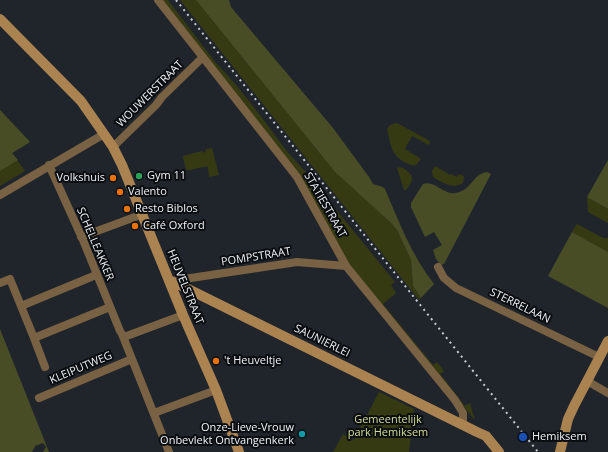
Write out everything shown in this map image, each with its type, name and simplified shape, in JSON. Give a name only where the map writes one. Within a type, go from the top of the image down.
[{"type":"main road","name":"HEUVELSTRAAT","points":[[0,19],[81,101],[112,147],[122,166],[183,315],[216,390],[239,452]]},
{"type":"main road","name":"SAUNIERLEI","points":[[170,281],[486,436],[499,452]]},
{"type":"main road","points":[[560,452],[568,419],[608,341]]},
{"type":"street","name":"STATIESTRAAT","points":[[158,0],[297,177],[346,266],[456,400],[463,413],[463,425]]},
{"type":"street","name":"WOUWERSTRAAT","points":[[112,147],[203,57]]},
{"type":"street","points":[[0,195],[104,134]]},
{"type":"street","name":"SCHELLEAKKER","points":[[50,165],[122,334],[154,413],[166,451]]},
{"type":"street","points":[[81,237],[142,214]]},
{"type":"street","name":"POMPSTRAAT","points":[[170,281],[297,262],[346,266]]},
{"type":"street","name":"STERRELAAN","points":[[438,267],[444,278],[456,288],[599,357]]},
{"type":"street","points":[[21,306],[96,275]]},
{"type":"street","points":[[0,283],[10,279],[45,367]]},
{"type":"street","points":[[34,338],[110,307]]},
{"type":"street","points":[[122,334],[183,315]]},
{"type":"street","name":"KLEIPUTWEG","points":[[39,398],[132,359]]},
{"type":"street","points":[[587,381],[608,394]]},
{"type":"street","points":[[154,413],[216,390]]},
{"type":"green space","points":[[161,0],[168,0],[216,63],[245,95],[294,160],[395,282],[391,285],[396,293],[383,304],[433,365],[437,362],[444,371],[440,374],[465,406],[470,403],[475,418],[474,419],[392,320],[349,265],[299,178]]},
{"type":"green space","points":[[180,0],[196,0],[335,172],[397,230],[411,260],[413,286],[421,298],[419,300]]},
{"type":"green space","points":[[196,0],[229,0],[231,7],[333,128],[373,184],[385,189],[419,262],[434,284],[421,298],[413,286],[411,260],[397,230],[335,172]]},
{"type":"green space","points":[[0,110],[30,142],[12,153],[25,171],[0,186]]},
{"type":"green space","points":[[0,110],[30,142],[12,153],[18,160],[0,171]]},
{"type":"green space","points":[[397,123],[430,141],[429,145],[412,136],[405,149],[421,159],[416,165],[411,165],[399,159],[392,148],[387,129],[390,125]]},
{"type":"green space","points":[[212,148],[219,175],[209,177],[208,167],[186,170],[183,156],[202,151],[205,153],[206,149]]},
{"type":"green space","points":[[608,160],[608,209],[587,197]]},
{"type":"green space","points":[[435,166],[450,175],[451,174],[457,177],[459,174],[464,176],[463,183],[455,186],[444,183],[433,177],[432,171]]},
{"type":"green space","points":[[401,167],[412,177],[406,190],[404,190],[397,168]]},
{"type":"green space","points":[[487,172],[491,174],[444,264],[441,265],[436,259],[433,250],[442,245],[434,232],[425,237],[411,207],[411,203],[423,184],[431,184],[451,193],[461,192],[478,176]]},
{"type":"green space","points":[[587,197],[608,209],[608,223],[588,212]]},
{"type":"green space","points":[[577,224],[603,238],[608,238],[608,252],[572,232]]},
{"type":"green space","points":[[572,232],[608,252],[608,308],[548,276]]},
{"type":"green space","points":[[0,329],[49,452],[43,452],[46,447],[43,443],[35,446],[32,452],[0,452]]},
{"type":"green space","name":"Gemeentelijk park Hemiksem","points":[[379,392],[414,409],[409,452],[333,452],[343,434],[354,440]]},
{"type":"railway","points":[[176,0],[538,452]]},
{"type":"place","name":"Gym 11","points":[[139,176]]},
{"type":"place","name":"Volkshuis","points":[[113,178]]},
{"type":"place","name":"Valento","points":[[120,192]]},
{"type":"place","name":"Resto Biblos","points":[[127,209]]},
{"type":"place","name":"Café Oxford","points":[[135,226]]},
{"type":"place","name":"'t Heuveltje","points":[[216,361]]},
{"type":"place","name":"Onze-Lieve-Vrouw Onbevlekt Ontvangenkerk","points":[[302,434]]},
{"type":"place","name":"Hemiksem","points":[[523,437]]}]
